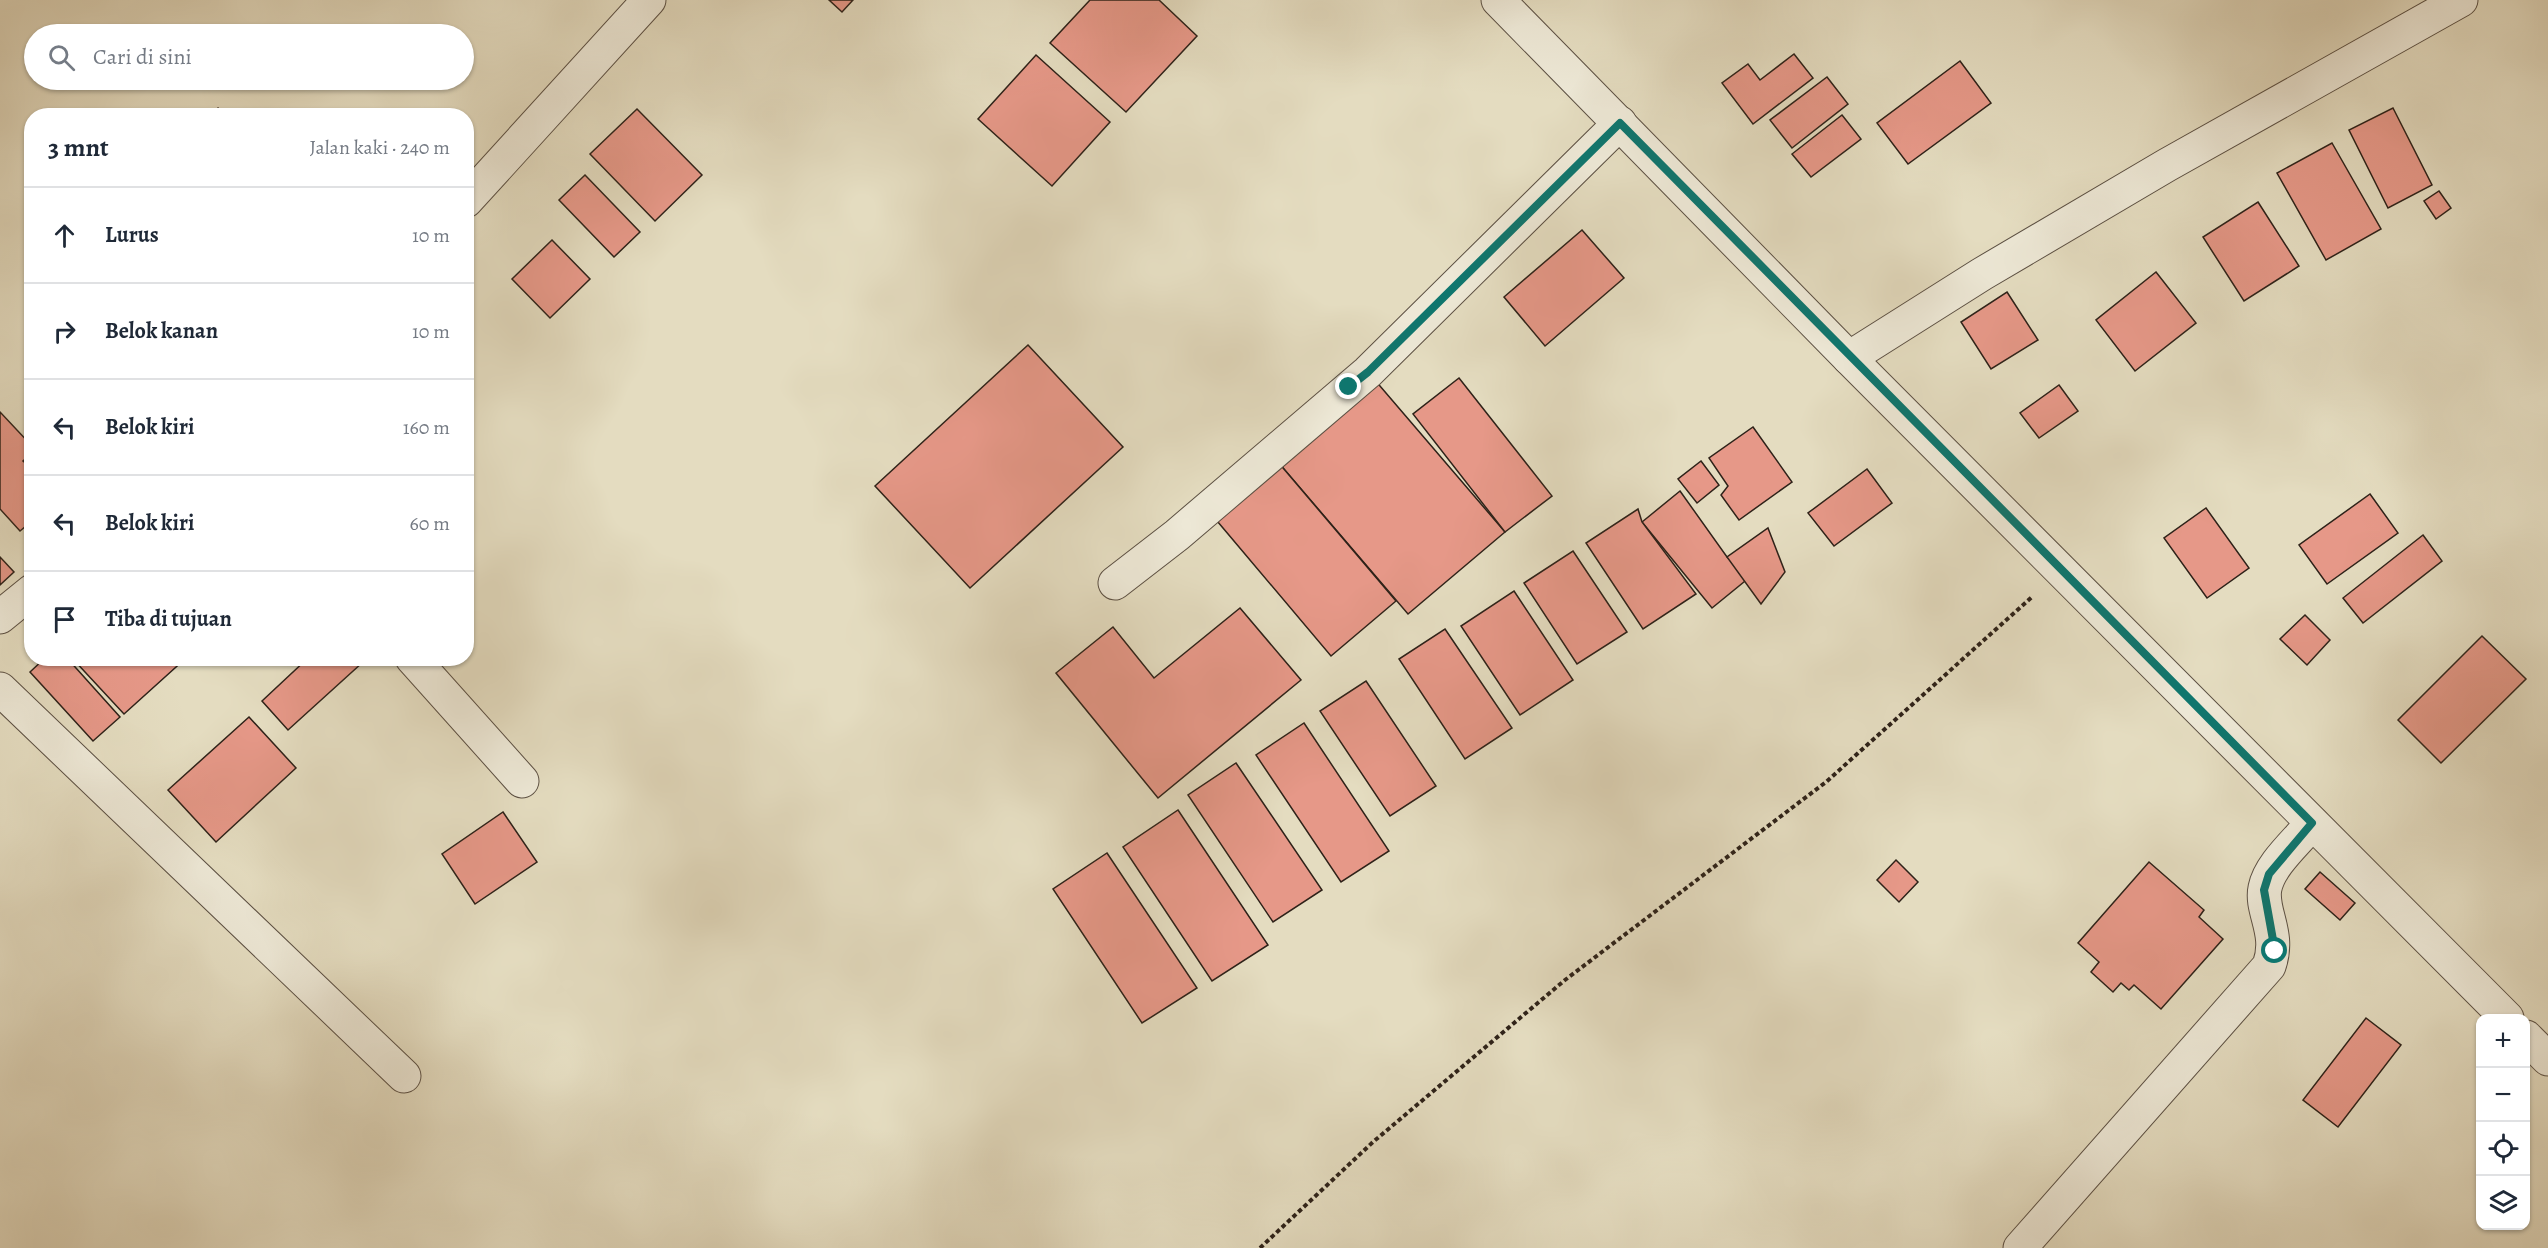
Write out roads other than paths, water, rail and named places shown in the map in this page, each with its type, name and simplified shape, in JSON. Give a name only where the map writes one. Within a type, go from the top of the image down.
[{"type":"street","points":[[474,192],[649,0]]},
{"type":"street","points":[[1498,0],[1849,358],[2503,1014]]},
{"type":"street","points":[[1849,358],[1982,274],[2157,171],[2461,0]]},
{"type":"street","points":[[1115,583],[1177,535],[1368,372],[1620,123]]},
{"type":"street","points":[[0,617],[24,598]]},
{"type":"street","points":[[419,666],[522,782]]},
{"type":"street","points":[[0,689],[404,1076]]},
{"type":"street","points":[[2020,1248],[2269,966],[2275,951],[2264,890],[2269,874],[2312,823]]},
{"type":"street","points":[[2530,1041],[2548,1059]]}]
